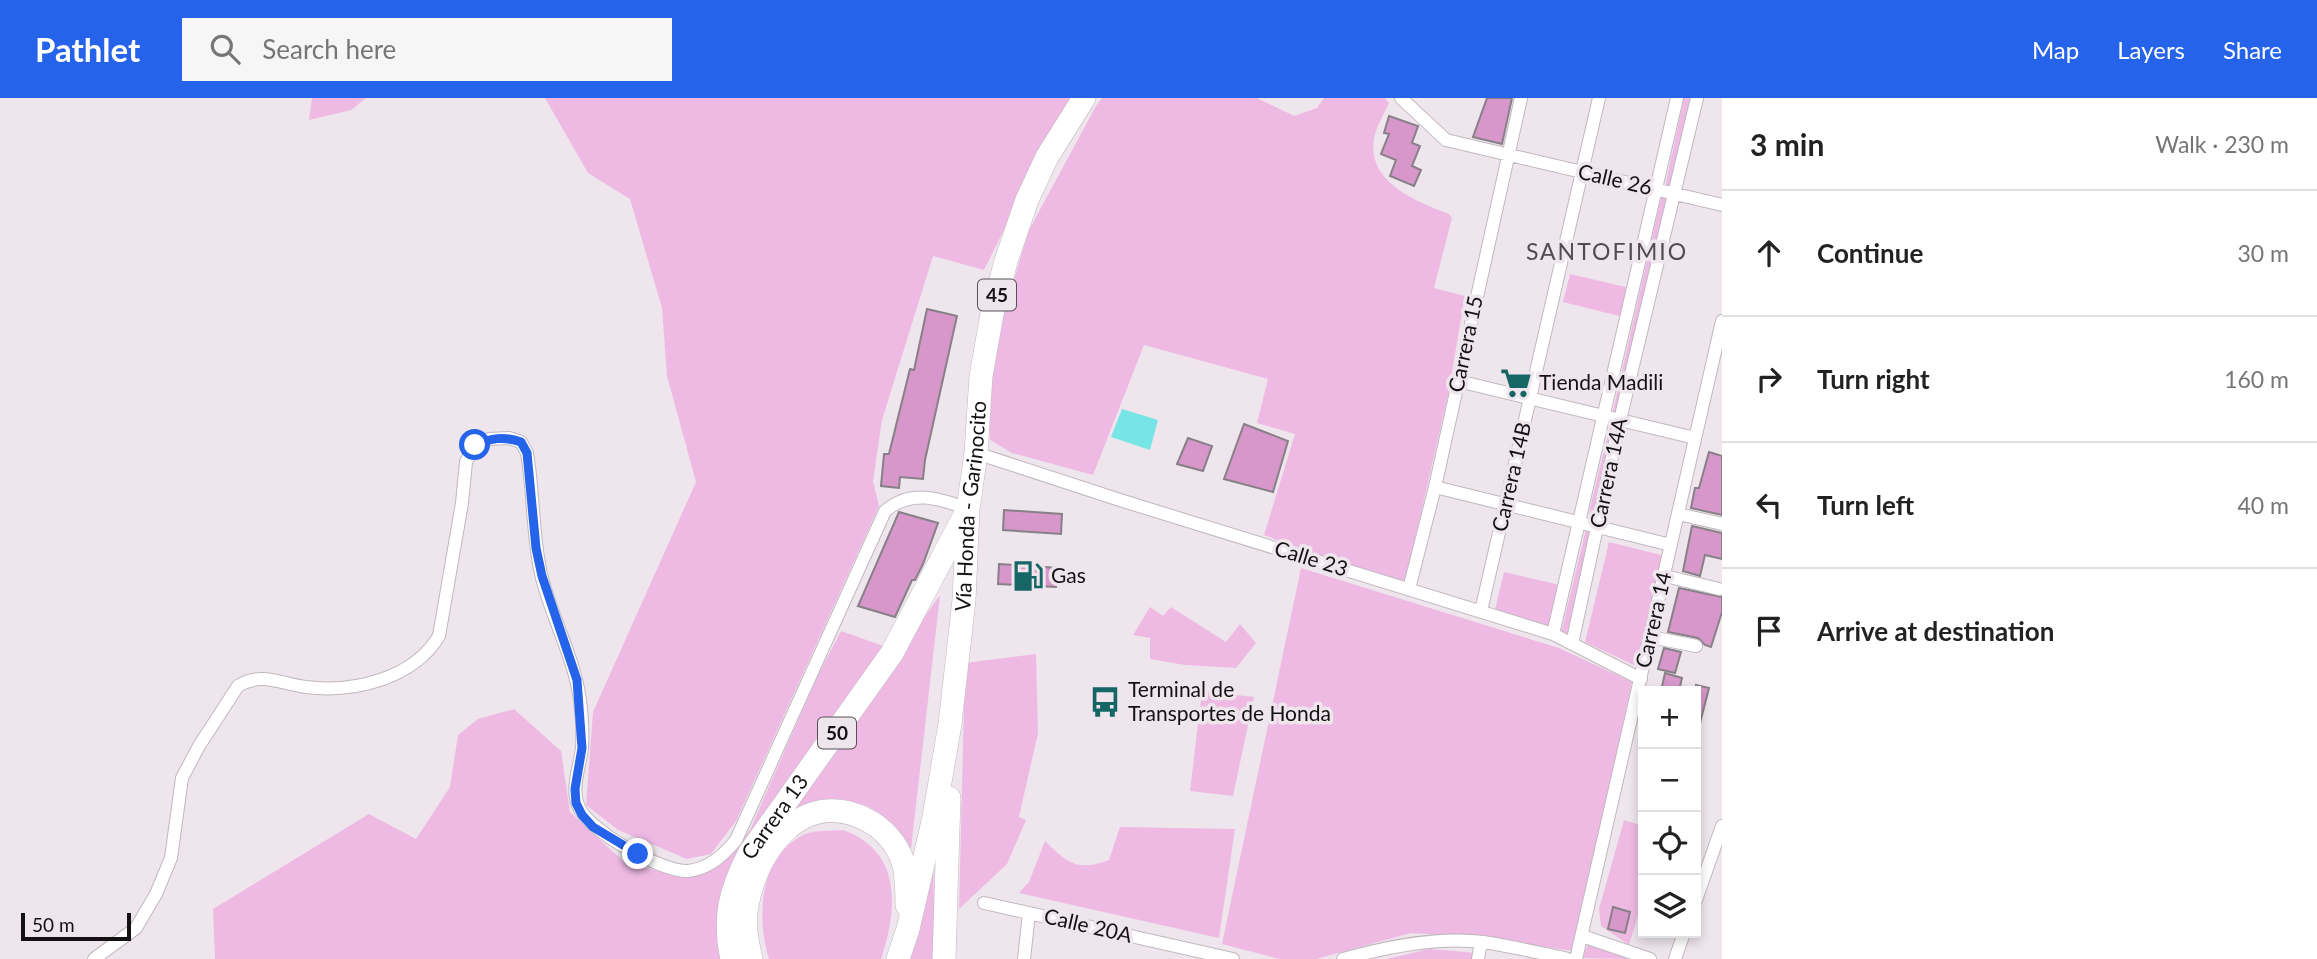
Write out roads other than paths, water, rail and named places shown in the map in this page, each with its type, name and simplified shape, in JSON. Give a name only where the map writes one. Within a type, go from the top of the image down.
[{"type":"highway","name":"Vía Honda - Garinocito","points":[[908,929],[934,817],[950,724],[964,600],[968,509],[976,453],[981,376],[992,314],[1006,261],[1027,200],[1047,157],[1084,98]]},
{"type":"highway","name":"Carrera 13","points":[[732,959],[728,939],[728,909],[736,880],[749,854],[892,653],[968,509]]},
{"type":"highway","points":[[944,959],[950,724]]},
{"type":"highway","name":"Carrera 13","points":[[751,959],[745,932],[746,908],[761,861],[774,840],[793,823],[812,814],[832,811],[856,814],[877,825],[894,845],[903,862],[907,887],[908,929]]},
{"type":"highway","points":[[898,959],[908,929]]},
{"type":"street","name":"Calle 26","points":[[1401,98],[1446,140],[1722,205]]},
{"type":"street","name":"Carrera 15","points":[[1409,589],[1435,487],[1521,98]]},
{"type":"street","name":"Carrera 14B","points":[[1481,611],[1600,98]]},
{"type":"street","name":"Carrera 14A","points":[[1553,634],[1677,98]]},
{"type":"street","name":"Carrera 14A","points":[[1572,644],[1620,419],[1697,98]]},
{"type":"street","name":"Carrera 14","points":[[1641,686],[1722,321]]},
{"type":"street","points":[[1458,381],[1695,438]]},
{"type":"street","points":[[94,959],[136,928],[156,894],[171,858],[182,778],[238,685],[259,677],[304,687],[344,688],[366,684],[409,667],[432,647],[439,636],[462,503],[466,462],[475,445],[489,439],[509,438],[521,442],[527,453],[536,548],[542,576],[577,680],[582,748],[575,789],[576,803],[593,827],[610,838],[638,854],[680,870],[701,868],[726,852],[736,840],[885,511],[906,499],[920,498],[939,498],[968,509]]},
{"type":"street","name":"Calle 23","points":[[976,453],[1553,634],[1641,679]]},
{"type":"street","points":[[1435,487],[1671,545]]},
{"type":"street","points":[[1678,514],[1722,524]]},
{"type":"street","points":[[1665,576],[1720,589]]},
{"type":"street","points":[[1651,637],[1696,646]]},
{"type":"street","name":"Carrera 14","points":[[1576,959],[1638,702]]},
{"type":"street","points":[[1701,886],[1722,826]]},
{"type":"street","name":"Calle 20A","points":[[984,903],[1208,956],[1233,959]]},
{"type":"street","points":[[1024,959],[1029,913]]},
{"type":"street","points":[[1583,936],[1650,959]]},
{"type":"street","points":[[1675,959],[1682,938]]},
{"type":"street","points":[[1343,959],[1374,950],[1431,942],[1481,942],[1568,959]]},
{"type":"street","points":[[1478,959],[1481,942]]},
{"type":"water","points":[[1122,409],[1158,420],[1150,450],[1111,437]]},
{"type":"place","name":"Tienda Madili","points":[[1516,383]]},
{"type":"place","name":"Gas","points":[[1028,576]]},
{"type":"place","name":"Terminal de Transportes de Honda","points":[[1105,702]]},
{"type":"district","name":"SANTOFIMIO","points":[[1607,252]]}]
